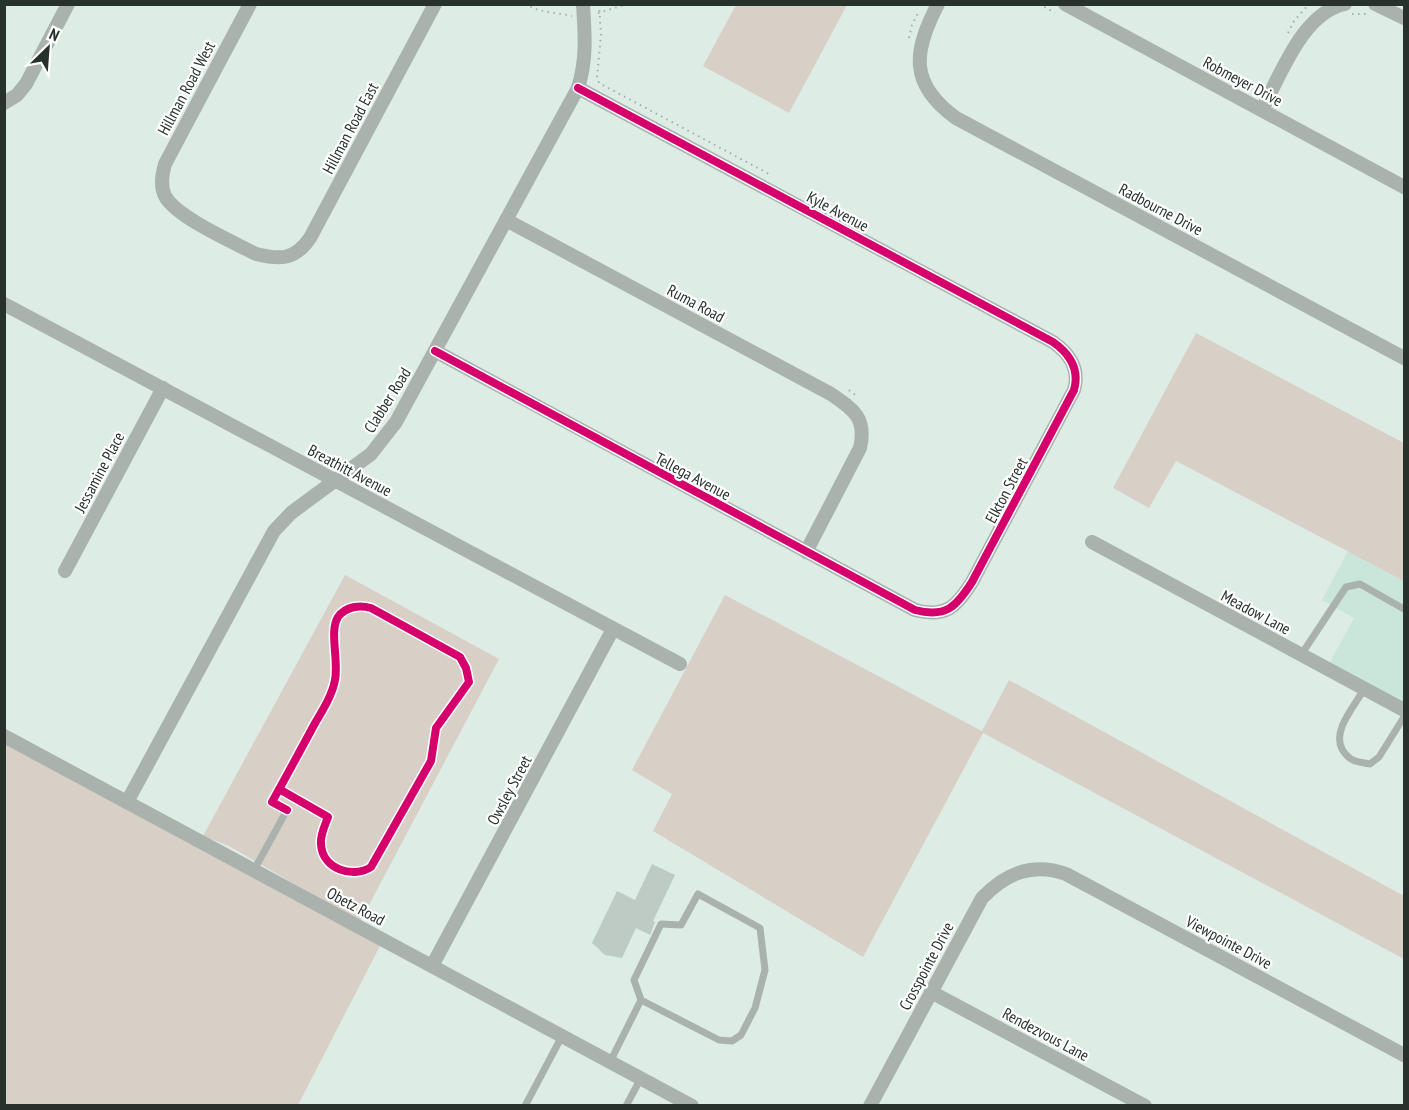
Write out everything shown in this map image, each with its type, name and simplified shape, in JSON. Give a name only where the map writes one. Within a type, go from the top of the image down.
[{"type":"street","points":[[4,103],[17,95],[26,84],[68,4]]},
{"type":"street","name":"Hillman Road West","points":[[250,4],[165,164],[161,182],[166,198],[177,211],[256,254],[285,257]]},
{"type":"street","name":"Hillman Road East","points":[[285,257],[295,254],[310,238],[435,4]]},
{"type":"street","points":[[575,4],[585,5]]},
{"type":"street","name":"Radbourne Drive","points":[[938,4],[921,43],[918,56],[920,70],[933,98],[943,109],[1404,358]]},
{"type":"street","name":"Robmeyer Drive","points":[[1065,4],[1404,187]]},
{"type":"street","name":"Clabber Road","points":[[127,802],[269,539],[291,513],[371,454],[396,422],[578,88],[586,44],[585,5]]},
{"type":"street","points":[[1262,109],[1304,32],[1328,7],[1347,9]]},
{"type":"street","points":[[1373,10],[1404,18]]},
{"type":"street","name":"Kyle Avenue","points":[[578,88],[1053,342],[1067,353],[1076,370]]},
{"type":"street","name":"Ruma Road","points":[[506,219],[831,394],[857,414],[861,424],[862,441],[806,552]]},
{"type":"street","name":"Breathitt Avenue","points":[[4,304],[680,664]]},
{"type":"street","name":"Tellega Avenue","points":[[435,351],[915,610],[942,612]]},
{"type":"street","name":"Elkton Street","points":[[942,612],[960,600],[972,582],[1071,397],[1076,384],[1076,370]]},
{"type":"street","name":"Jessamine Place","points":[[65,571],[163,388]]},
{"type":"street","name":"Meadow Lane","points":[[1092,543],[1404,710]]},
{"type":"street","name":"Owsley Street","points":[[432,966],[613,629]]},
{"type":"street","name":"Obetz Road","points":[[4,736],[692,1106]]},
{"type":"street","name":"Crosspointe Drive","points":[[870,1106],[982,898],[994,885],[1006,877],[1035,868]]},
{"type":"street","name":"Viewpointe Drive","points":[[1035,868],[1066,874],[1404,1055]]},
{"type":"street","name":"Rendezvous Lane","points":[[931,992],[1144,1106]]},
{"type":"lane","points":[[1301,655],[1346,587],[1360,584],[1404,609]]},
{"type":"lane","points":[[1364,689],[1339,731],[1338,742],[1347,758],[1355,762],[1370,764],[1379,757],[1404,717]]},
{"type":"lane","points":[[254,870],[287,810]]},
{"type":"lane","points":[[610,1062],[641,1000],[634,980],[661,924],[681,925],[698,894],[759,928],[765,970],[755,1008],[741,1035],[732,1041],[719,1040],[641,1000]]},
{"type":"lane","points":[[525,1106],[562,1036]]},
{"type":"lane","points":[[626,1106],[641,1078]]},
{"type":"path","points":[[599,4],[601,34],[597,78],[599,83],[775,177]]},
{"type":"path","points":[[1347,9],[1373,10]]},
{"type":"path","points":[[846,388],[861,400]]},
{"type":"shaded area","points":[[736,5],[847,5],[789,113],[703,66]]},
{"type":"shaded area","points":[[1196,333],[1404,443],[1404,581],[1176,461],[1149,508],[1113,488]]},
{"type":"shaded area","points":[[1348,551],[1404,581],[1404,704],[1329,664],[1354,618],[1322,600]]},
{"type":"shaded area","points":[[345,575],[499,659],[360,922],[229,846],[203,836]]},
{"type":"shaded area","points":[[725,595],[982,731],[1009,680],[1404,896],[1404,959],[983,733],[863,957],[653,831],[672,794],[632,770]]},
{"type":"shaded area","points":[[4,743],[381,944],[298,1105],[5,1105]]},
{"type":"building","points":[[652,864],[675,875],[653,921],[655,922],[650,935],[636,928],[622,958],[605,955],[592,943],[617,891],[635,900]]},
{"type":"cycle path","points":[[435,351],[915,610],[935,613],[949,608],[961,598],[972,582],[1074,390],[1076,375],[1069,357],[1053,342],[578,88]]},
{"type":"cycle path","points":[[279,789],[328,817],[321,844],[327,860],[348,872],[371,867],[431,761],[436,728],[469,682],[466,668],[460,657],[371,608],[353,607],[341,613],[334,630],[336,672],[332,692],[288,774],[282,783],[272,802],[287,810]]}]
